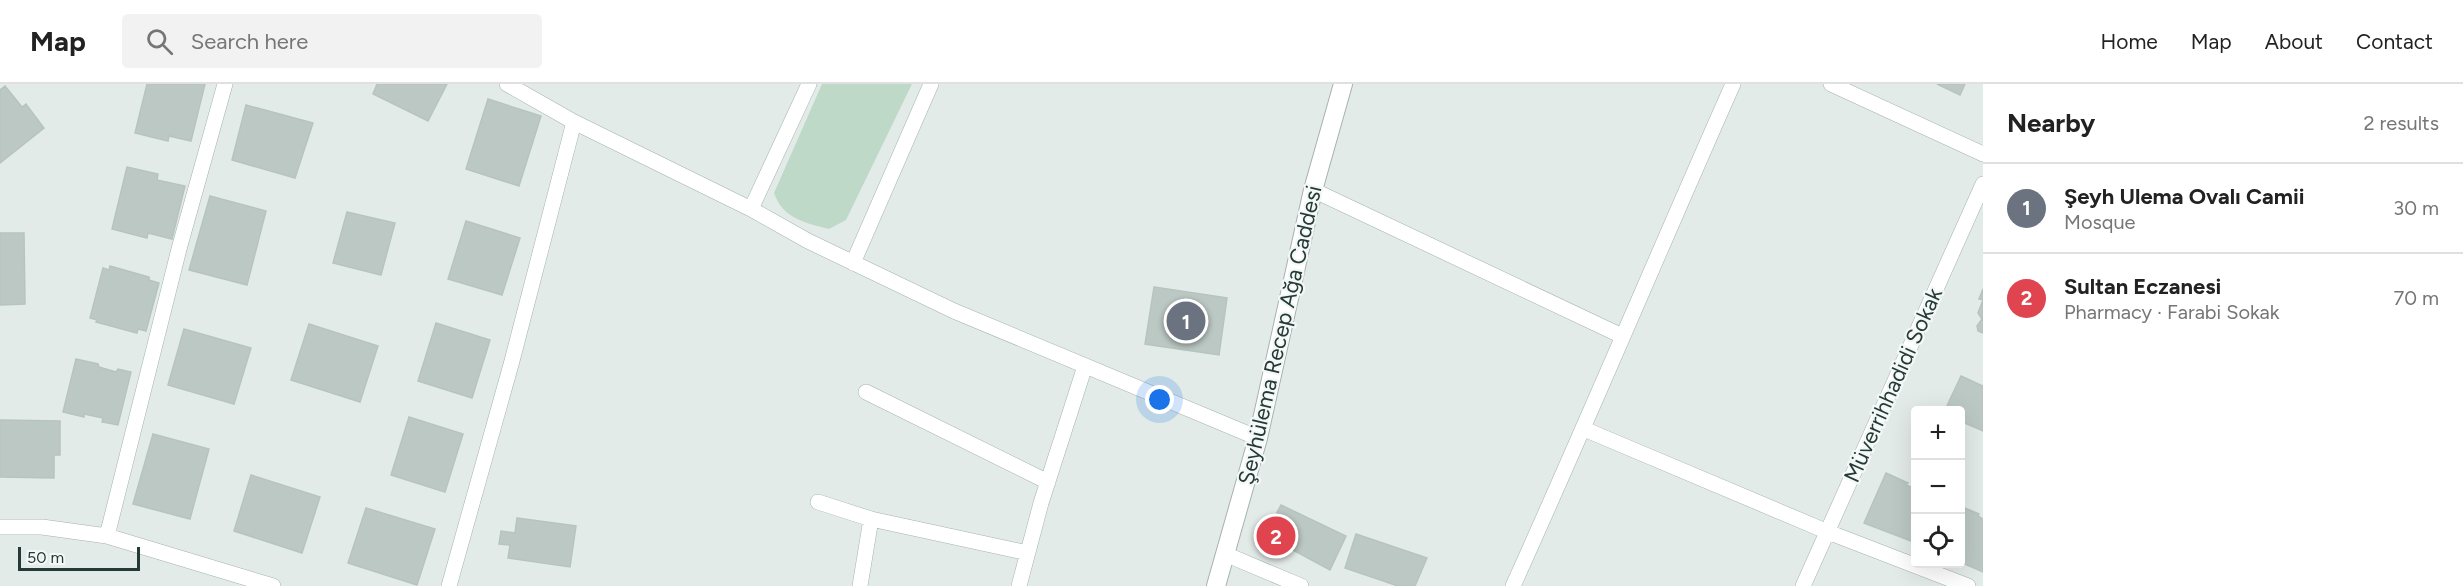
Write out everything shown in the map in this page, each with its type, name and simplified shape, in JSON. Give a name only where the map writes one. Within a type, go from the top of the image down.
[{"type":"street","points":[[107,536],[179,249],[225,84]]},
{"type":"street","points":[[507,84],[574,122],[751,209],[853,263],[954,311],[1258,438]]},
{"type":"street","points":[[751,209],[809,84]]},
{"type":"street","points":[[853,263],[931,84]]},
{"type":"street","name":"Şeyhülema Recep Ağa Caddesi","points":[[1216,586],[1258,438],[1313,190],[1343,84]]},
{"type":"street","points":[[1513,586],[1584,429],[1622,336],[1733,84]]},
{"type":"street","points":[[1831,84],[1983,154]]},
{"type":"street","points":[[449,586],[512,361],[574,122]]},
{"type":"street","name":"Müverrihhadidi Sokak","points":[[1803,586],[1983,184]]},
{"type":"street","points":[[1313,190],[1622,336]]},
{"type":"street","points":[[1019,586],[1048,482],[1085,366]]},
{"type":"street","points":[[866,392],[1048,482]]},
{"type":"street","points":[[1584,429],[1828,532],[1968,586]]},
{"type":"street","points":[[818,502],[871,519],[1028,553]]},
{"type":"street","points":[[860,586],[871,519]]},
{"type":"street","points":[[0,527],[42,527],[107,536],[273,586]]},
{"type":"street","points":[[1225,554],[1301,586]]},
{"type":"green space","points":[[822,84],[912,84],[846,220],[829,229],[804,222],[789,214],[778,202],[774,193]]},
{"type":"building","points":[[147,84],[205,84],[191,141],[169,136],[168,141],[135,133]]},
{"type":"building","points":[[377,84],[447,84],[428,121],[373,94]]},
{"type":"building","points":[[1937,84],[1965,84],[1960,95]]},
{"type":"building","points":[[5,86],[22,107],[26,104],[44,128],[0,163],[0,90]]},
{"type":"building","points":[[488,99],[541,116],[519,186],[466,169]]},
{"type":"building","points":[[246,105],[313,123],[295,178],[232,160]]},
{"type":"building","points":[[127,167],[158,174],[157,180],[185,186],[172,239],[148,233],[147,238],[112,229]]},
{"type":"building","points":[[210,196],[266,211],[247,285],[189,270]]},
{"type":"building","points":[[347,212],[395,223],[381,275],[333,263]]},
{"type":"building","points":[[466,221],[520,238],[502,295],[448,279]]},
{"type":"building","points":[[0,233],[24,233],[25,304],[0,305]]},
{"type":"building","points":[[110,266],[149,277],[149,280],[159,283],[146,331],[138,329],[137,333],[96,322],[97,320],[90,318],[103,268],[109,270]]},
{"type":"building","points":[[1154,287],[1227,298],[1219,355],[1145,344]]},
{"type":"building","points":[[1983,300],[1983,333],[1978,331],[1977,326],[1982,319],[1978,313]]},
{"type":"building","points":[[436,323],[490,340],[472,398],[418,381]]},
{"type":"building","points":[[309,324],[378,346],[360,402],[291,380]]},
{"type":"building","points":[[184,329],[251,348],[234,404],[168,385]]},
{"type":"building","points":[[76,359],[98,364],[99,367],[116,372],[118,369],[131,372],[118,425],[102,422],[103,418],[84,414],[84,417],[63,412]]},
{"type":"building","points":[[1961,376],[1983,386],[1983,431],[1965,423],[1965,406],[1947,406]]},
{"type":"building","points":[[409,417],[463,434],[445,492],[391,475]]},
{"type":"building","points":[[0,420],[60,421],[60,455],[54,455],[54,478],[0,477]]},
{"type":"building","points":[[153,434],[209,449],[190,519],[133,504]]},
{"type":"building","points":[[1886,473],[1908,483],[1906,485],[1911,487],[1911,541],[1864,523]]},
{"type":"building","points":[[251,475],[320,497],[302,553],[234,531]]},
{"type":"building","points":[[1281,505],[1346,536],[1330,570],[1265,535]]},
{"type":"building","points":[[366,508],[435,529],[417,585],[348,563]]},
{"type":"building","points":[[1965,508],[1979,514],[1978,516],[1983,519],[1983,572],[1965,564]]},
{"type":"building","points":[[517,518],[576,526],[570,567],[508,558],[510,545],[499,544],[501,531],[515,533]]},
{"type":"building","points":[[1356,534],[1427,558],[1415,586],[1398,586],[1345,568]]},
{"type":"place","name":"Şeyh Ulema Ovalı Camii","points":[[1186,321]]},
{"type":"place","name":"Sultan Eczanesi","points":[[1276,536]]}]
